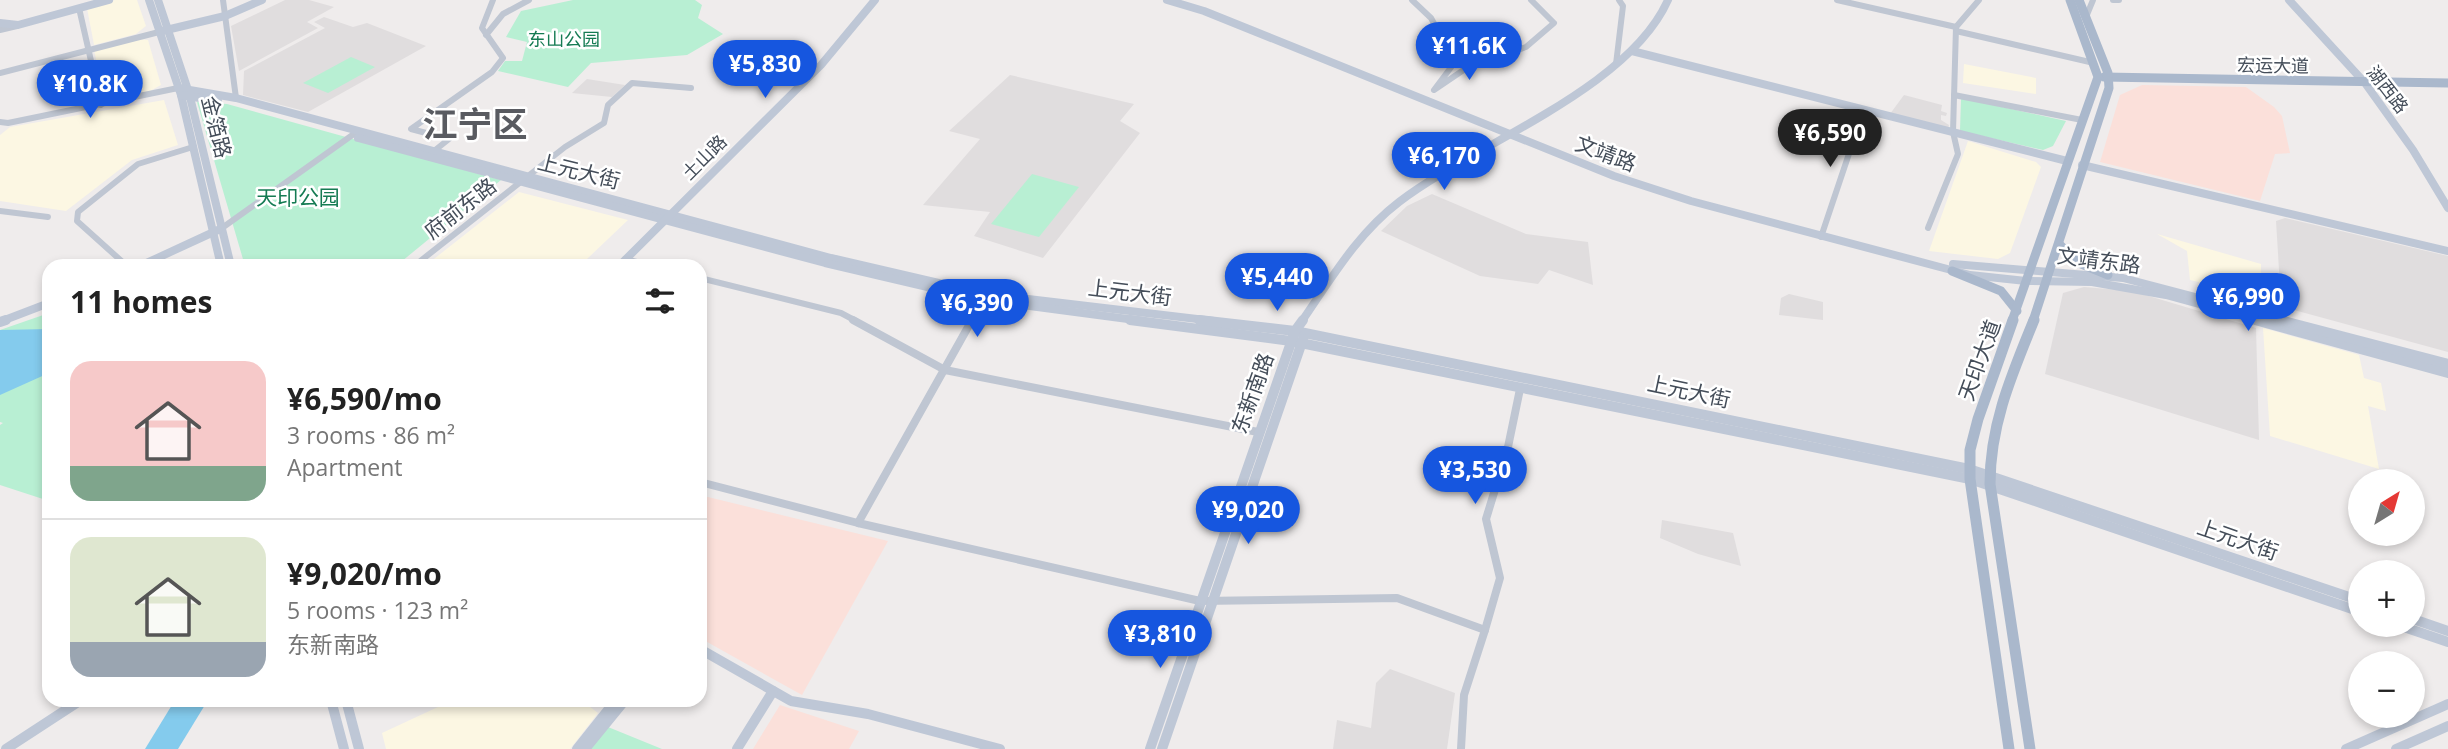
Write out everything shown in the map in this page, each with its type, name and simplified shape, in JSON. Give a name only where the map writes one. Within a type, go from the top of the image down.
[{"type":"main road","points":[[0,23],[18,25],[109,0]]},
{"type":"main road","name":"金箔路","points":[[149,0],[185,93],[220,259]]},
{"type":"main road","name":"金箔路","points":[[158,0],[163,31]]},
{"type":"main road","points":[[163,31],[225,16],[262,0]]},
{"type":"main road","name":"土山路","points":[[626,259],[821,65],[875,0]]},
{"type":"main road","name":"文靖路","points":[[1167,0],[1205,11],[1512,131]]},
{"type":"main road","name":"文靖路","points":[[1180,0],[1649,188],[1952,271],[2028,277]]},
{"type":"main road","name":"东新南路","points":[[1162,749],[1258,432],[1298,337],[1357,242],[1399,202],[1601,77],[1632,51],[1659,19],[1668,0]]},
{"type":"main road","points":[[2070,0],[2102,73]]},
{"type":"main road","points":[[2079,0],[2081,20],[2102,73]]},
{"type":"main road","name":"湖西路","points":[[2289,0],[2362,80],[2413,150],[2448,208]]},
{"type":"main road","points":[[1632,51],[2067,161]]},
{"type":"main road","name":"宏运大道","points":[[2102,73],[2448,83]]},
{"type":"main road","name":"天印大道","points":[[2009,749],[1969,475],[1976,427],[2067,161],[2102,73]]},
{"type":"main road","name":"天印大道","points":[[2030,749],[1990,480],[1995,424],[2050,277],[2082,164],[2102,73]]},
{"type":"main road","name":"宏运大道","points":[[2362,80],[2448,77]]},
{"type":"main road","name":"金箔路","points":[[185,93],[193,147],[216,233],[228,259]]},
{"type":"main road","name":"上元大街","points":[[185,93],[236,98],[355,134],[434,151],[524,180]]},
{"type":"main road","name":"上元大街","points":[[185,93],[355,134],[666,217],[984,297],[1298,337],[1969,475],[2348,597]]},
{"type":"main road","points":[[2082,164],[2448,251]]},
{"type":"main road","points":[[156,259],[216,233]]},
{"type":"main road","points":[[166,259],[216,233]]},
{"type":"main road","name":"文靖路","points":[[1823,234],[1949,264],[2028,277]]},
{"type":"main road","points":[[2059,244],[2079,263],[2108,275]]},
{"type":"main road","points":[[1952,271],[2001,291],[2017,311]]},
{"type":"main road","name":"文靖东路","points":[[2028,277],[2108,275],[2183,292],[2448,364]]},
{"type":"main road","name":"文靖东路","points":[[2050,277],[2166,295],[2448,373]]},
{"type":"main road","points":[[2,323],[42,308]]},
{"type":"main road","name":"上元大街","points":[[1298,337],[1520,389],[1969,475]]},
{"type":"main road","name":"东新南路","points":[[1150,749],[1206,601],[1298,337]]},
{"type":"main road","name":"上元大街","points":[[1990,480],[2348,607]]},
{"type":"main road","points":[[2425,623],[2448,631]]},
{"type":"main road","points":[[2425,634],[2448,642]]},
{"type":"main road","points":[[707,653],[791,701],[867,713],[1000,749]]},
{"type":"main road","points":[[737,749],[773,691]]},
{"type":"main road","points":[[2346,749],[2448,704]]},
{"type":"main road","points":[[6,749],[69,707]]},
{"type":"main road","points":[[333,707],[344,749]]},
{"type":"main road","points":[[348,707],[359,749]]},
{"type":"main road","points":[[576,749],[610,707]]},
{"type":"main road","points":[[585,749],[619,707]]},
{"type":"main road","points":[[2396,749],[2448,726]]},
{"type":"street","points":[[223,0],[236,98]]},
{"type":"street","points":[[434,151],[449,139],[411,129],[492,72],[503,58],[482,28],[493,0]]},
{"type":"street","points":[[486,35],[492,31],[503,14],[529,0]]},
{"type":"street","points":[[1412,0],[1431,18],[1455,62],[1434,90],[1468,66],[1527,47],[1555,23],[1531,0]]},
{"type":"street","points":[[1616,64],[1623,6],[1619,0]]},
{"type":"street","points":[[1837,0],[1956,29],[2102,73]]},
{"type":"street","points":[[1928,228],[1958,154],[1953,132],[1956,29],[1979,0]]},
{"type":"street","points":[[2081,20],[2093,0]]},
{"type":"street","points":[[2113,0],[2119,0]]},
{"type":"street","points":[[79,8],[101,105]]},
{"type":"street","points":[[0,30],[18,25]]},
{"type":"street","points":[[0,73],[163,31]]},
{"type":"street","name":"府前东路","points":[[423,259],[524,180],[604,123],[602,116],[608,105],[632,83],[691,88]]},
{"type":"street","points":[[0,129],[8,124],[101,105],[185,93]]},
{"type":"street","points":[[1954,95],[2082,120]]},
{"type":"street","points":[[1823,234],[1864,109]]},
{"type":"street","points":[[0,122],[8,124]]},
{"type":"street","points":[[216,233],[355,134]]},
{"type":"street","points":[[119,259],[77,221],[78,212],[138,164],[193,147]]},
{"type":"street","points":[[0,211],[48,216]]},
{"type":"street","points":[[707,280],[841,313],[945,370],[1258,432]]},
{"type":"street","points":[[858,523],[984,297]]},
{"type":"street","points":[[1461,749],[1464,695],[1500,578],[1486,519],[1508,447],[1520,389]]},
{"type":"street","points":[[707,485],[858,523],[1206,601],[1397,598],[1485,631]]},
{"type":"shaded area","points":[[115,0],[137,0],[146,26],[136,34],[94,45],[87,8]]},
{"type":"shaded area","points":[[285,0],[309,0],[334,7],[307,22],[318,28],[239,71],[231,26]]},
{"type":"shaded area","points":[[324,17],[353,27],[367,23],[426,46],[308,112],[243,95],[244,71],[325,28],[314,22]]},
{"type":"shaded area","points":[[137,39],[148,40],[161,85],[150,91],[105,100],[94,50]]},
{"type":"shaded area","points":[[1964,64],[2036,78],[2036,94],[1963,83]]},
{"type":"shaded area","points":[[1010,75],[1134,104],[1120,121],[1140,133],[1043,258],[974,236],[990,212],[923,205],[980,139],[949,131]]},
{"type":"shaded area","points":[[587,79],[625,85],[612,97],[572,93]]},
{"type":"shaded area","points":[[2142,85],[2246,87],[2274,107],[2282,116],[2290,153],[2275,154],[2260,201],[2100,162],[2120,95]]},
{"type":"shaded area","points":[[1904,95],[1942,105],[1941,111],[1947,113],[1946,116],[1941,115],[1941,120],[1949,125],[1948,129],[1890,114]]},
{"type":"shaded area","points":[[164,100],[178,145],[132,160],[66,211],[0,201],[0,135],[10,127]]},
{"type":"shaded area","points":[[1968,141],[2036,162],[2041,167],[2010,253],[1998,259],[1929,251]]},
{"type":"shaded area","points":[[519,192],[628,220],[587,259],[434,259]]},
{"type":"shaded area","points":[[1432,194],[1526,234],[1588,242],[1593,285],[1549,270],[1538,284],[1480,276],[1381,231],[1407,206]]},
{"type":"shaded area","points":[[2285,218],[2448,256],[2448,352],[2294,310],[2281,302],[2276,221]]},
{"type":"shaded area","points":[[2157,234],[2261,264],[2261,297],[2190,280],[2187,251]]},
{"type":"shaded area","points":[[2084,287],[2132,291],[2256,328],[2259,440],[2045,374],[2063,293]]},
{"type":"shaded area","points":[[1789,294],[1823,302],[1823,320],[1779,315],[1781,298]]},
{"type":"shaded area","points":[[2263,328],[2359,355],[2364,378],[2381,383],[2386,411],[2368,406],[2379,469],[2270,436]]},
{"type":"shaded area","points":[[707,497],[888,541],[802,695],[707,642]]},
{"type":"shaded area","points":[[1662,520],[1733,533],[1741,566],[1698,554],[1660,538]]},
{"type":"shaded area","points":[[1390,669],[1455,693],[1447,749],[1333,749],[1337,720],[1371,728],[1376,683]]},
{"type":"shaded area","points":[[780,705],[859,731],[849,749],[753,749]]},
{"type":"shaded area","points":[[438,707],[590,707],[598,713],[570,749],[386,749],[382,733]]},
{"type":"green space","name":"东山公园","points":[[573,0],[695,0],[702,5],[698,18],[723,34],[687,55],[591,63],[568,87],[498,71],[505,61],[522,61],[527,42],[506,37],[521,11]]},
{"type":"green space","points":[[351,57],[375,67],[328,93],[303,83]]},
{"type":"green space","points":[[1961,98],[2066,121],[2053,146],[2043,150],[1960,131]]},
{"type":"green space","name":"天印公园","points":[[197,102],[227,104],[501,180],[405,259],[243,259]]},
{"type":"green space","points":[[1032,174],[1079,187],[1039,237],[991,224]]},
{"type":"green space","points":[[42,315],[42,499],[0,485],[0,425],[3,423],[0,422],[0,330]]},
{"type":"green space","points":[[608,727],[662,749],[590,749]]},
{"type":"water","points":[[42,329],[42,376],[0,395],[0,330]]},
{"type":"water","points":[[171,707],[204,707],[178,749],[145,749]]},
{"type":"district","name":"江宁区","points":[[475,123]]}]
